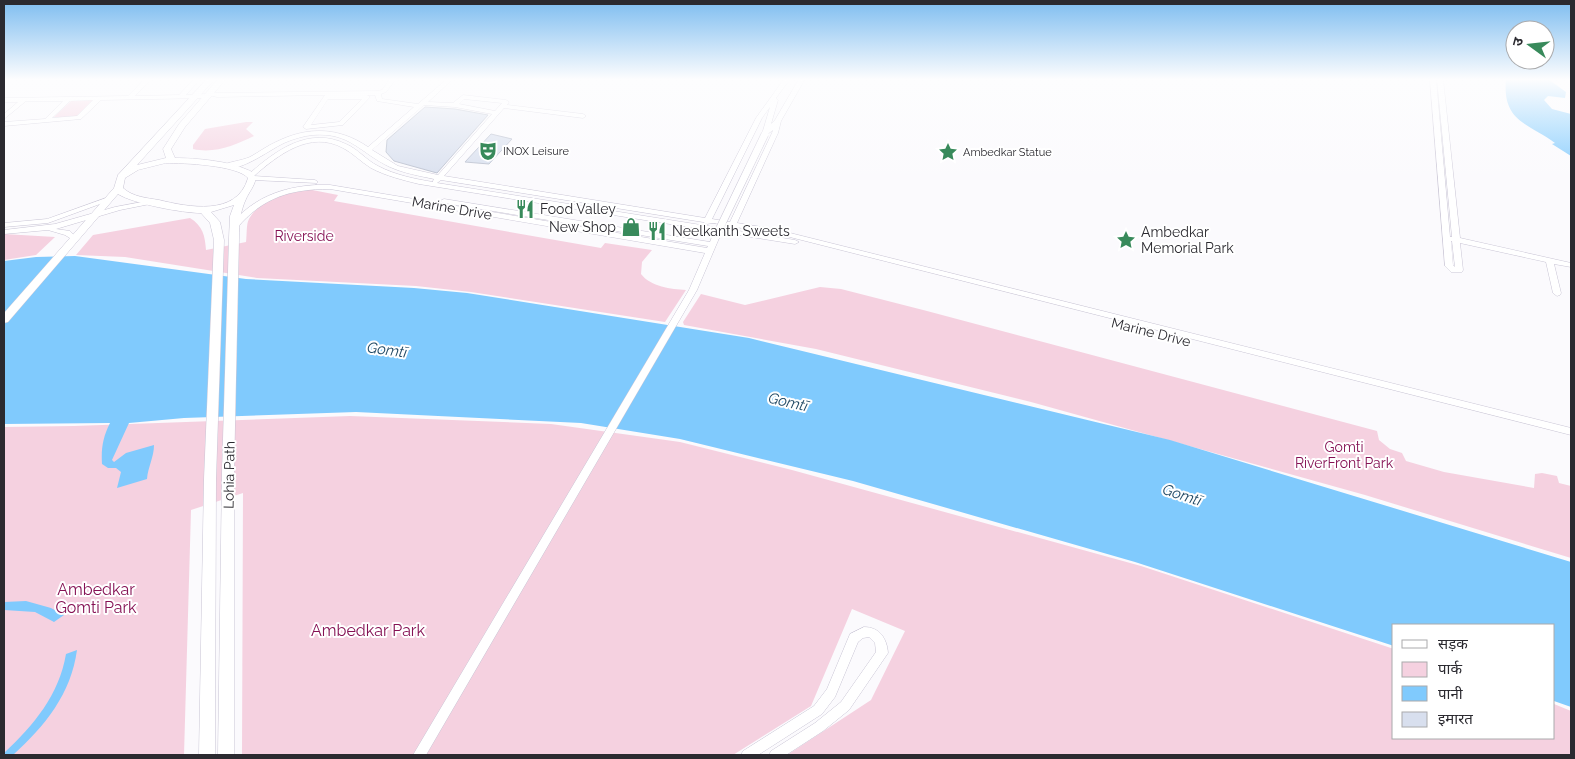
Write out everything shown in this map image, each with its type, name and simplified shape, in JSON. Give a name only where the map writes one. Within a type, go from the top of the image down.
[{"type":"main road","points":[[4,320],[73,238],[118,189],[121,177],[178,114]]},
{"type":"main road","points":[[171,160],[167,149],[190,114]]},
{"type":"main road","points":[[121,177],[143,165],[171,160],[239,170],[252,177]]},
{"type":"main road","name":"Lohia Path","points":[[226,755],[228,473],[234,226],[235,216],[242,197],[251,186],[252,177]]},
{"type":"main road","points":[[118,189],[128,196],[204,210],[221,206],[242,197]]},
{"type":"main road","name":"Lohia Path","points":[[204,210],[215,222],[219,240],[210,479],[207,755]]},
{"type":"street","points":[[46,120],[52,114]]},
{"type":"street","points":[[4,124],[79,118],[83,114]]},
{"type":"street","points":[[314,114],[306,127],[341,124],[350,114]]},
{"type":"street","points":[[368,150],[409,114]]},
{"type":"street","points":[[432,185],[495,114]]},
{"type":"street","points":[[570,114],[583,116]]},
{"type":"street","points":[[704,227],[762,114]]},
{"type":"street","points":[[419,755],[693,290],[716,236],[765,134],[771,114]]},
{"type":"street","points":[[765,134],[782,114]]},
{"type":"street","points":[[1436,114],[1449,266],[1454,270],[1459,270],[1444,114]]},
{"type":"street","points":[[732,226],[775,133],[778,121]]},
{"type":"street","points":[[216,166],[241,164],[282,141],[316,132],[345,135],[393,166],[438,178],[709,219],[732,226]]},
{"type":"street","points":[[252,177],[281,150],[301,142],[321,140],[344,145],[375,167],[394,175],[432,185],[704,227],[732,226]]},
{"type":"street","name":"Marine Drive","points":[[252,177],[325,182],[711,248]]},
{"type":"street","name":"Marine Drive","points":[[234,226],[254,206],[271,196],[290,189],[310,186],[330,187],[711,248]]},
{"type":"street","points":[[4,225],[48,221],[109,199]]},
{"type":"street","points":[[40,229],[97,214],[118,206],[156,202]]},
{"type":"street","name":"Marine Drive","points":[[732,226],[774,230],[1571,432]]},
{"type":"street","name":"Marine Drive","points":[[732,226],[1571,438]]},
{"type":"street","points":[[4,232],[40,229],[57,230],[67,233],[73,238]]},
{"type":"street","points":[[1447,238],[1571,264]]},
{"type":"street","points":[[1549,260],[1557,293]]},
{"type":"street","points":[[747,755],[818,710],[831,693],[854,638],[860,632],[869,631],[876,635],[882,646],[882,653],[845,706],[819,727],[775,755]]},
{"type":"green space","points":[[57,114],[79,114],[77,117],[54,117]]},
{"type":"green space","points":[[253,122],[246,129],[254,136],[217,149],[193,149],[193,145],[205,129]]},
{"type":"green space","name":"Riverside","points":[[307,189],[338,195],[334,201],[601,248],[605,243],[652,250],[642,262],[641,274],[656,285],[686,290],[665,322],[471,292],[416,286],[257,278],[125,257],[76,255],[93,235],[190,218],[198,224],[202,232],[206,250],[246,242],[248,221],[260,206],[283,195]]},
{"type":"green space","points":[[4,234],[55,237],[36,255],[4,260]]},
{"type":"green space","name":"Gomti RiverFront Park","points":[[820,287],[841,289],[927,311],[1377,431],[1379,440],[1390,449],[1402,453],[1406,461],[1444,472],[1534,488],[1535,474],[1542,473],[1557,476],[1559,483],[1571,486],[1571,558],[1365,495],[1031,402],[816,349],[684,325],[683,322],[701,294],[745,305]]},
{"type":"green space","points":[[350,416],[551,424],[680,442],[792,470],[1141,566],[1392,648],[1392,739],[1555,739],[1555,704],[1571,711],[1571,755],[787,755],[871,700],[905,631],[852,609],[811,706],[733,755],[242,755],[243,493],[191,510],[184,755],[4,755],[4,427]]},
{"type":"water","points":[[1514,114],[1571,114],[1571,156],[1552,144],[1555,143],[1545,136],[1519,120]]},
{"type":"water","name":"Gomtī","points":[[75,256],[246,279],[414,288],[467,293],[749,338],[1170,440],[1571,562],[1571,707],[1555,701],[1555,624],[1392,624],[1392,645],[1135,562],[853,481],[680,439],[581,423],[356,412],[184,418],[129,423],[112,460],[114,462],[126,453],[154,445],[153,454],[147,479],[117,488],[121,472],[116,468],[108,468],[102,464],[103,443],[110,423],[4,424],[4,261],[36,257]]},
{"type":"water","points":[[26,601],[51,608],[64,615],[54,622],[35,612],[4,610],[4,602]]},
{"type":"water","points":[[77,650],[74,666],[63,695],[46,721],[13,755],[4,755],[44,708],[58,683],[66,654]]},
{"type":"building","points":[[416,114],[488,115],[437,173],[394,161],[386,152],[387,140]]},
{"type":"building","name":"INOX Leisure","points":[[491,134],[512,139],[489,164],[465,162]]},
{"type":"place","name":"INOX Leisure","points":[[488,151]]},
{"type":"place","name":"Ambedkar Statue","points":[[948,152]]},
{"type":"place","name":"Food Valley","points":[[525,209]]},
{"type":"place","name":"New Shop","points":[[631,227]]},
{"type":"place","name":"Neelkanth Sweets","points":[[657,231]]},
{"type":"place","name":"Ambedkar Memorial Park","points":[[1126,240]]},
{"type":"park label","name":"Ambedkar Gomti Park","points":[[96,598]]},
{"type":"park label","name":"Ambedkar Park","points":[[368,630]]}]
